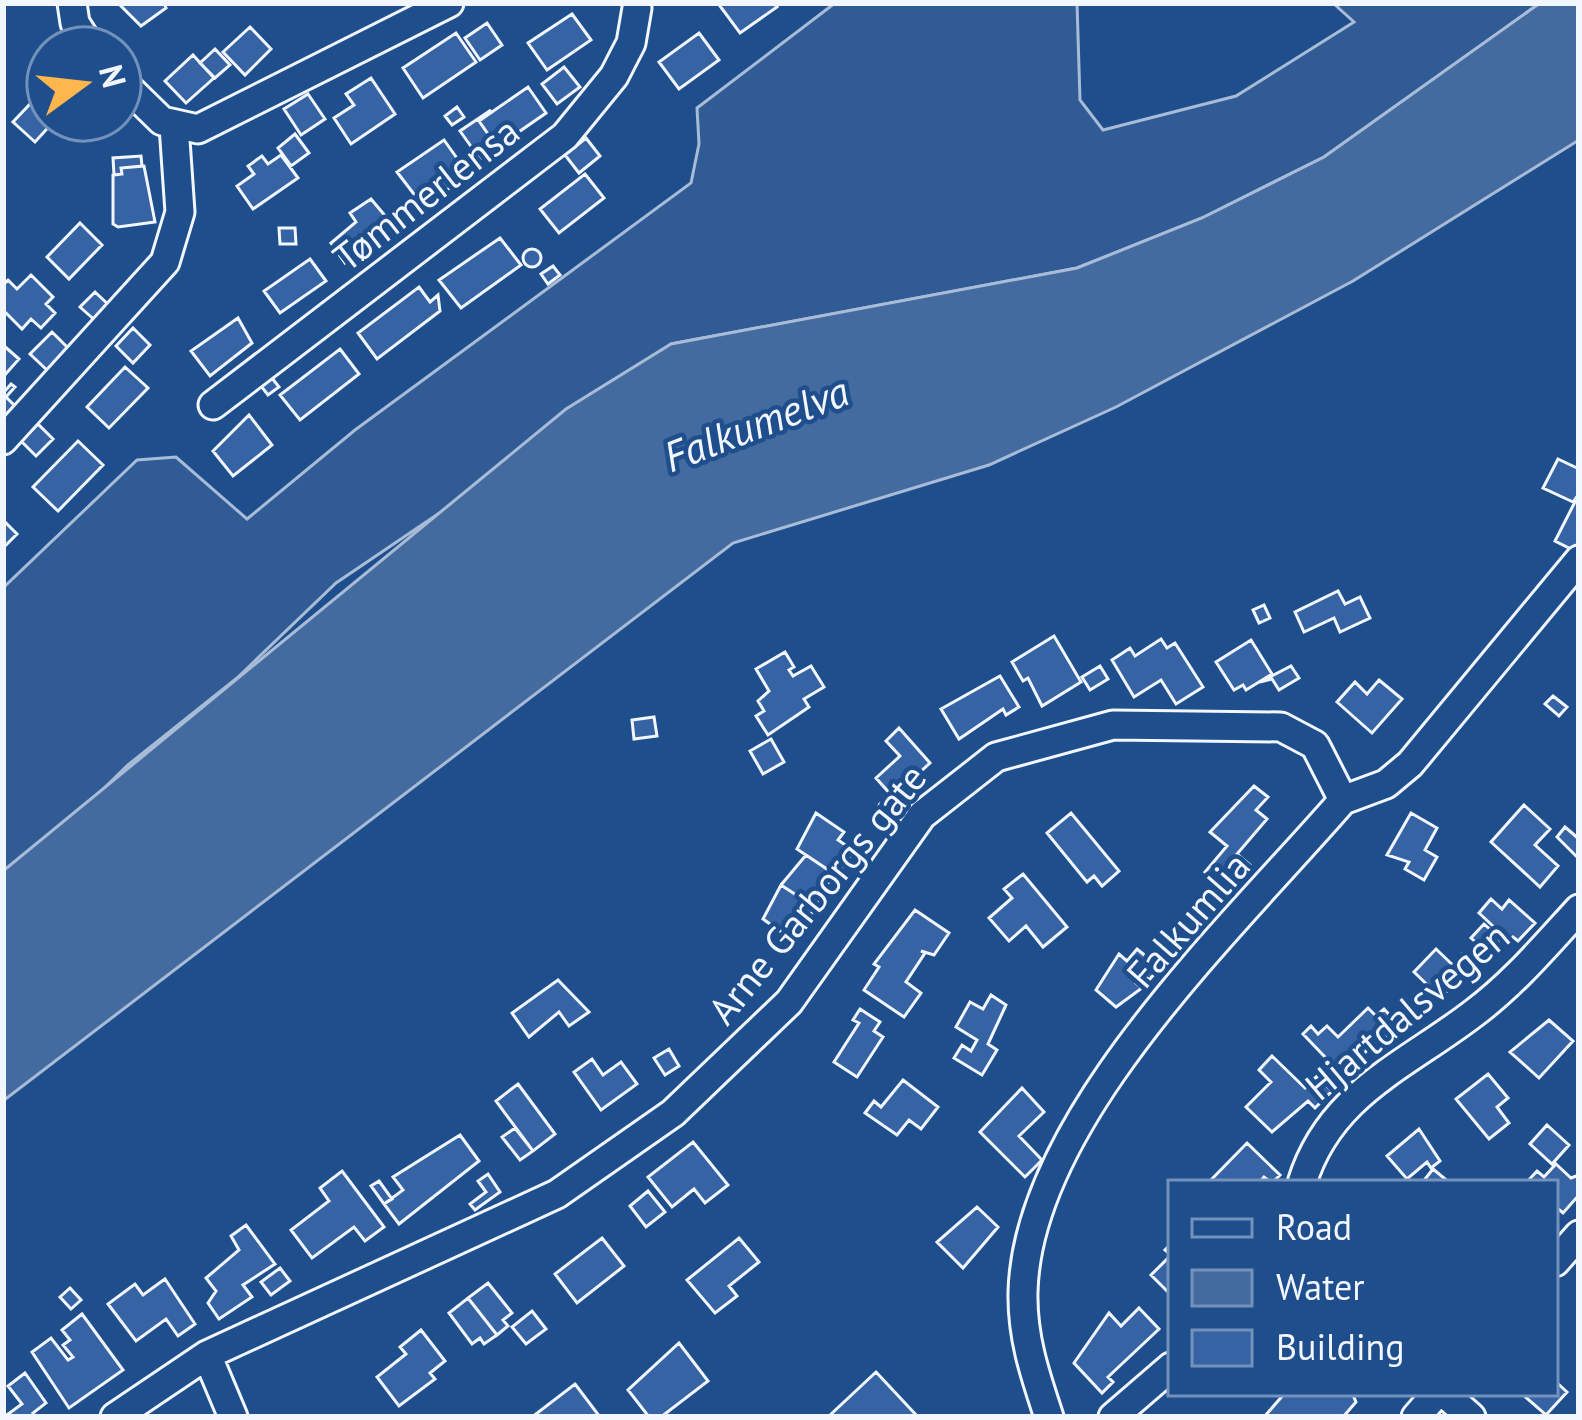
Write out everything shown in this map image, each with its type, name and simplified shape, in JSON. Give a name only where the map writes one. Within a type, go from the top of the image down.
[{"type":"street","points":[[144,102],[168,124],[198,129],[227,118],[365,41],[449,3]]},
{"type":"street","name":"Tømmerlensa","points":[[213,405],[565,136],[614,76],[631,43],[639,5]]},
{"type":"street","points":[[3,440],[165,262],[180,212],[168,124]]},
{"type":"street","name":"Falkumlia","points":[[1049,1417],[1025,1343],[1023,1289],[1030,1244],[1077,1123],[1130,1046],[1343,800],[1386,784],[1410,764],[1579,560]]},
{"type":"street","name":"Arne Garborgs gate","points":[[115,1417],[207,1355],[556,1194],[673,1113],[789,1002],[922,815],[996,757],[1113,724],[1201,722],[1281,728],[1315,745],[1343,800]]},
{"type":"street","name":"Hjartdalsvegen","points":[[1303,1180],[1315,1142],[1354,1098],[1476,1012],[1579,909]]},
{"type":"street","points":[[1558,1259],[1579,1235]]},
{"type":"street","points":[[207,1355],[233,1417]]},
{"type":"street","points":[[1112,1417],[1168,1370]]},
{"type":"street","points":[[1416,1417],[1438,1396]]},
{"type":"street","points":[[1445,1396],[1471,1417]]},
{"type":"shaded area","points":[[835,3],[1077,3],[1080,100],[1103,130],[1236,96],[1354,22],[1333,3],[1540,3],[1324,157],[1202,218],[1077,268],[671,344],[562,430],[336,583],[237,678],[128,765],[3,887],[3,588],[137,460],[176,457],[247,519],[355,430],[691,183],[699,144],[697,108]]},
{"type":"water","name":"Falkumelva","points":[[1540,3],[1579,3],[1579,140],[1353,281],[1116,407],[989,465],[733,543],[3,1101],[3,871],[566,409],[671,344],[1077,268],[1202,218],[1324,157]]},
{"type":"building","points":[[118,3],[164,3],[166,8],[139,24]]},
{"type":"building","points":[[774,3],[777,7],[740,33],[720,6]]},
{"type":"building","points":[[572,14],[591,40],[547,70],[528,43]]},
{"type":"building","points":[[487,23],[502,45],[480,60],[465,38]]},
{"type":"building","points":[[250,27],[271,49],[245,75],[223,52]]},
{"type":"building","points":[[456,33],[476,62],[423,98],[403,68]]},
{"type":"building","points":[[699,33],[719,60],[679,89],[659,62]]},
{"type":"building","points":[[215,49],[230,65],[215,78],[200,63]]},
{"type":"building","points":[[193,55],[214,78],[186,103],[165,81]]},
{"type":"building","points":[[564,67],[580,87],[557,104],[542,84]]},
{"type":"building","points":[[371,78],[395,114],[351,144],[334,118],[354,105],[346,94]]},
{"type":"building","points":[[528,87],[546,113],[497,147],[479,121]]},
{"type":"building","points":[[308,94],[325,119],[301,135],[284,109]]},
{"type":"building","points":[[457,107],[464,117],[452,125],[445,116]]},
{"type":"building","points":[[24,110],[24,132],[13,122]]},
{"type":"building","points":[[491,110],[479,121],[497,147],[480,159],[460,131]]},
{"type":"building","points":[[295,134],[309,153],[291,166],[278,148]]},
{"type":"building","points":[[586,138],[600,156],[579,173],[565,155]]},
{"type":"building","points":[[444,140],[469,175],[423,206],[397,172]]},
{"type":"building","points":[[281,155],[298,178],[253,209],[237,186],[254,174],[248,166],[262,156],[268,164]]},
{"type":"building","points":[[141,156],[142,166],[121,168],[122,174],[114,175],[113,158]]},
{"type":"building","points":[[144,166],[155,222],[118,227],[113,224],[113,175],[122,174],[121,168]]},
{"type":"building","points":[[585,174],[604,198],[559,233],[540,209]]},
{"type":"building","points":[[371,199],[397,230],[345,263],[331,243],[356,222],[350,213]]},
{"type":"building","points":[[80,223],[102,245],[69,279],[47,257]]},
{"type":"building","points":[[279,228],[295,228],[296,244],[280,244]]},
{"type":"building","points":[[500,238],[521,265],[461,308],[439,280]]},
{"type":"building","points":[[532,249],[541,258],[532,267],[523,258]]},
{"type":"building","points":[[310,259],[326,281],[280,313],[264,291]]},
{"type":"building","points":[[553,266],[560,275],[548,284],[541,274]]},
{"type":"building","points":[[31,275],[53,297],[46,304],[55,313],[41,328],[31,319],[22,329],[3,310],[3,285],[8,280],[17,289]]},
{"type":"building","points":[[419,287],[430,302],[438,295],[440,311],[377,359],[358,333]]},
{"type":"building","points":[[95,292],[112,308],[98,323],[80,307]]},
{"type":"building","points":[[238,318],[252,343],[210,376],[191,351]]},
{"type":"building","points":[[133,328],[150,345],[133,363],[116,346]]},
{"type":"building","points":[[52,332],[70,350],[49,372],[30,354]]},
{"type":"building","points":[[3,345],[19,359],[3,377]]},
{"type":"building","points":[[340,349],[359,374],[300,420],[280,395]]},
{"type":"building","points":[[125,367],[148,388],[109,428],[87,407]]},
{"type":"building","points":[[272,378],[279,387],[268,395],[261,386]]},
{"type":"building","points":[[11,384],[15,387],[6,397],[16,407],[3,422],[3,393]]},
{"type":"building","points":[[249,415],[272,445],[233,476],[213,451]]},
{"type":"building","points":[[38,424],[53,439],[36,456],[21,441]]},
{"type":"building","points":[[78,441],[103,465],[58,511],[33,487]]},
{"type":"building","points":[[1558,459],[1579,469],[1579,494],[1573,502],[1543,488]]},
{"type":"building","points":[[1579,494],[1579,548],[1577,552],[1555,541]]},
{"type":"building","points":[[3,520],[17,534],[3,548]]},
{"type":"building","points":[[1338,591],[1345,604],[1360,597],[1370,618],[1340,632],[1334,618],[1304,632],[1295,612]]},
{"type":"building","points":[[1264,605],[1270,618],[1259,623],[1253,610]]},
{"type":"building","points":[[1054,636],[1081,682],[1042,706],[1028,678],[1023,681],[1012,662]]},
{"type":"building","points":[[1161,639],[1167,648],[1175,643],[1203,687],[1176,704],[1161,680],[1134,697],[1112,660],[1130,648],[1135,656]]},
{"type":"building","points":[[1251,640],[1272,674],[1246,690],[1243,685],[1234,690],[1216,662]]},
{"type":"building","points":[[785,652],[794,667],[789,670],[793,676],[811,666],[824,687],[804,699],[809,707],[768,735],[756,716],[764,711],[758,701],[769,691],[756,669]]},
{"type":"building","points":[[1100,666],[1108,679],[1090,690],[1082,677]]},
{"type":"building","points":[[1291,666],[1299,678],[1279,690],[1272,679],[1260,682]]},
{"type":"building","points":[[1000,676],[1019,707],[1006,715],[1003,709],[959,739],[941,709]]},
{"type":"building","points":[[1379,680],[1402,699],[1372,733],[1337,702],[1355,682],[1367,694]]},
{"type":"building","points":[[1553,696],[1567,707],[1559,716],[1545,704]]},
{"type":"building","points":[[654,717],[657,736],[634,739],[632,720]]},
{"type":"building","points":[[899,728],[930,763],[893,797],[876,778],[900,756],[886,741]]},
{"type":"building","points":[[771,739],[784,762],[763,774],[750,751]]},
{"type":"building","points":[[1254,786],[1268,797],[1256,810],[1267,819],[1237,854],[1250,865],[1228,891],[1205,872],[1227,846],[1210,832]]},
{"type":"building","points":[[888,800],[898,810],[888,820],[878,810]]},
{"type":"building","points":[[1524,805],[1550,829],[1535,845],[1558,866],[1540,887],[1491,842]]},
{"type":"building","points":[[816,813],[844,832],[838,840],[854,851],[837,876],[797,849]]},
{"type":"building","points":[[1071,813],[1119,871],[1102,886],[1094,876],[1087,882],[1047,833]]},
{"type":"building","points":[[1411,813],[1437,828],[1425,850],[1437,857],[1424,880],[1405,869],[1409,862],[1387,855]]},
{"type":"building","points":[[1565,827],[1579,839],[1579,859],[1557,837]]},
{"type":"building","points":[[806,855],[833,873],[816,908],[781,885]]},
{"type":"building","points":[[1023,874],[1067,927],[1043,947],[1026,926],[1009,941],[989,918],[1012,898],[1004,889]]},
{"type":"building","points":[[781,885],[816,908],[790,938],[763,919]]},
{"type":"building","points":[[1491,899],[1502,909],[1509,900],[1535,923],[1518,941],[1513,937],[1509,941],[1479,913]]},
{"type":"building","points":[[915,910],[949,933],[934,955],[921,951],[925,953],[906,982],[921,993],[904,1017],[864,990],[879,967],[874,964]]},
{"type":"building","points":[[1484,924],[1501,939],[1488,953],[1471,938]]},
{"type":"building","points":[[1137,949],[1160,968],[1149,980],[1143,975],[1136,983],[1142,988],[1116,1007],[1096,990],[1119,954],[1127,961]]},
{"type":"building","points":[[1436,949],[1461,973],[1454,963],[1462,954],[1480,971],[1471,980],[1466,975],[1440,997],[1414,972]]},
{"type":"building","points":[[558,980],[589,1012],[569,1026],[559,1012],[529,1037],[512,1013]]},
{"type":"building","points":[[991,995],[1006,1005],[988,1044],[997,1050],[982,1075],[954,1058],[962,1045],[971,1051],[977,1040],[956,1027],[970,1002],[983,1009]]},
{"type":"building","points":[[1368,1008],[1376,1016],[1384,1009],[1401,1027],[1367,1050],[1345,1078],[1303,1034],[1311,1026],[1318,1034],[1327,1026],[1338,1037]]},
{"type":"building","points":[[860,1009],[880,1022],[874,1031],[883,1037],[857,1077],[834,1062],[859,1023],[853,1020]]},
{"type":"building","points":[[1549,1020],[1573,1041],[1539,1078],[1510,1052]]},
{"type":"building","points":[[669,1049],[679,1066],[665,1075],[654,1058]]},
{"type":"building","points":[[1272,1056],[1305,1088],[1317,1076],[1332,1091],[1315,1108],[1308,1101],[1272,1132],[1246,1107],[1271,1082],[1259,1070]]},
{"type":"building","points":[[592,1059],[603,1075],[621,1062],[637,1084],[601,1110],[574,1072]]},
{"type":"building","points":[[1488,1074],[1508,1098],[1497,1107],[1509,1123],[1489,1139],[1456,1099]]},
{"type":"building","points":[[903,1080],[938,1107],[921,1129],[909,1120],[897,1135],[865,1113],[874,1101],[881,1107]]},
{"type":"building","points":[[518,1084],[555,1134],[533,1151],[496,1101]]},
{"type":"building","points":[[1022,1088],[1044,1112],[1019,1136],[1042,1160],[1025,1177],[980,1132]]},
{"type":"building","points":[[1547,1125],[1569,1145],[1552,1164],[1530,1144]]},
{"type":"building","points":[[515,1128],[533,1151],[520,1160],[502,1137]]},
{"type":"building","points":[[1419,1129],[1440,1161],[1431,1168],[1427,1162],[1407,1179],[1387,1156]]},
{"type":"building","points":[[460,1135],[479,1161],[399,1224],[384,1204],[403,1190],[393,1177]]},
{"type":"building","points":[[693,1142],[728,1185],[705,1203],[694,1189],[672,1207],[648,1177]]},
{"type":"building","points":[[1247,1143],[1280,1175],[1275,1180],[1211,1180]]},
{"type":"building","points":[[1556,1164],[1571,1178],[1579,1175],[1579,1195],[1563,1213],[1558,1209],[1558,1180],[1529,1180],[1537,1171],[1544,1177]]},
{"type":"building","points":[[1433,1169],[1446,1180],[1424,1180]]},
{"type":"building","points":[[342,1171],[384,1227],[365,1241],[354,1227],[312,1258],[291,1230],[329,1201],[320,1188]]},
{"type":"building","points":[[488,1174],[500,1192],[475,1210],[470,1204],[486,1192],[478,1181]]},
{"type":"building","points":[[379,1181],[392,1199],[384,1204],[371,1186]]},
{"type":"building","points":[[648,1191],[665,1212],[646,1227],[630,1206]]},
{"type":"building","points":[[977,1207],[998,1227],[963,1268],[937,1242]]},
{"type":"building","points":[[246,1225],[275,1264],[243,1285],[252,1297],[219,1319],[208,1303],[216,1291],[206,1278],[239,1250],[231,1236]]},
{"type":"building","points":[[602,1238],[624,1266],[577,1303],[555,1274]]},
{"type":"building","points":[[739,1238],[759,1262],[729,1286],[737,1296],[715,1313],[687,1280]]},
{"type":"building","points":[[1168,1258],[1168,1292],[1151,1275]]},
{"type":"building","points":[[280,1268],[290,1281],[271,1295],[261,1282]]},
{"type":"building","points":[[165,1279],[195,1324],[178,1336],[166,1319],[136,1341],[108,1304],[135,1284],[143,1295]]},
{"type":"building","points":[[488,1283],[512,1313],[503,1320],[508,1326],[497,1335],[468,1298]]},
{"type":"building","points":[[70,1288],[81,1300],[71,1309],[60,1297]]},
{"type":"building","points":[[468,1298],[497,1335],[484,1344],[480,1338],[472,1344],[449,1313]]},
{"type":"building","points":[[1139,1308],[1159,1329],[1108,1377],[1113,1382],[1102,1393],[1074,1363],[1109,1313],[1121,1326]]},
{"type":"building","points":[[532,1311],[546,1329],[526,1344],[512,1327]]},
{"type":"building","points":[[82,1314],[123,1370],[69,1408],[32,1352],[51,1338],[68,1360],[73,1357],[63,1345],[70,1340],[62,1330]]},
{"type":"building","points":[[421,1330],[445,1361],[430,1373],[435,1379],[399,1406],[377,1377],[406,1354],[400,1347]]},
{"type":"building","points":[[679,1343],[708,1381],[661,1417],[649,1417],[628,1390]]},
{"type":"building","points":[[876,1372],[918,1417],[828,1417]]},
{"type":"building","points":[[25,1373],[46,1403],[33,1413],[36,1417],[4,1417],[22,1404],[8,1386]]},
{"type":"building","points":[[575,1384],[600,1417],[532,1417]]},
{"type":"building","points":[[1558,1384],[1567,1392],[1546,1415],[1524,1396],[1558,1396]]},
{"type":"building","points":[[1282,1396],[1353,1396],[1356,1402],[1343,1417],[1264,1417]]}]
